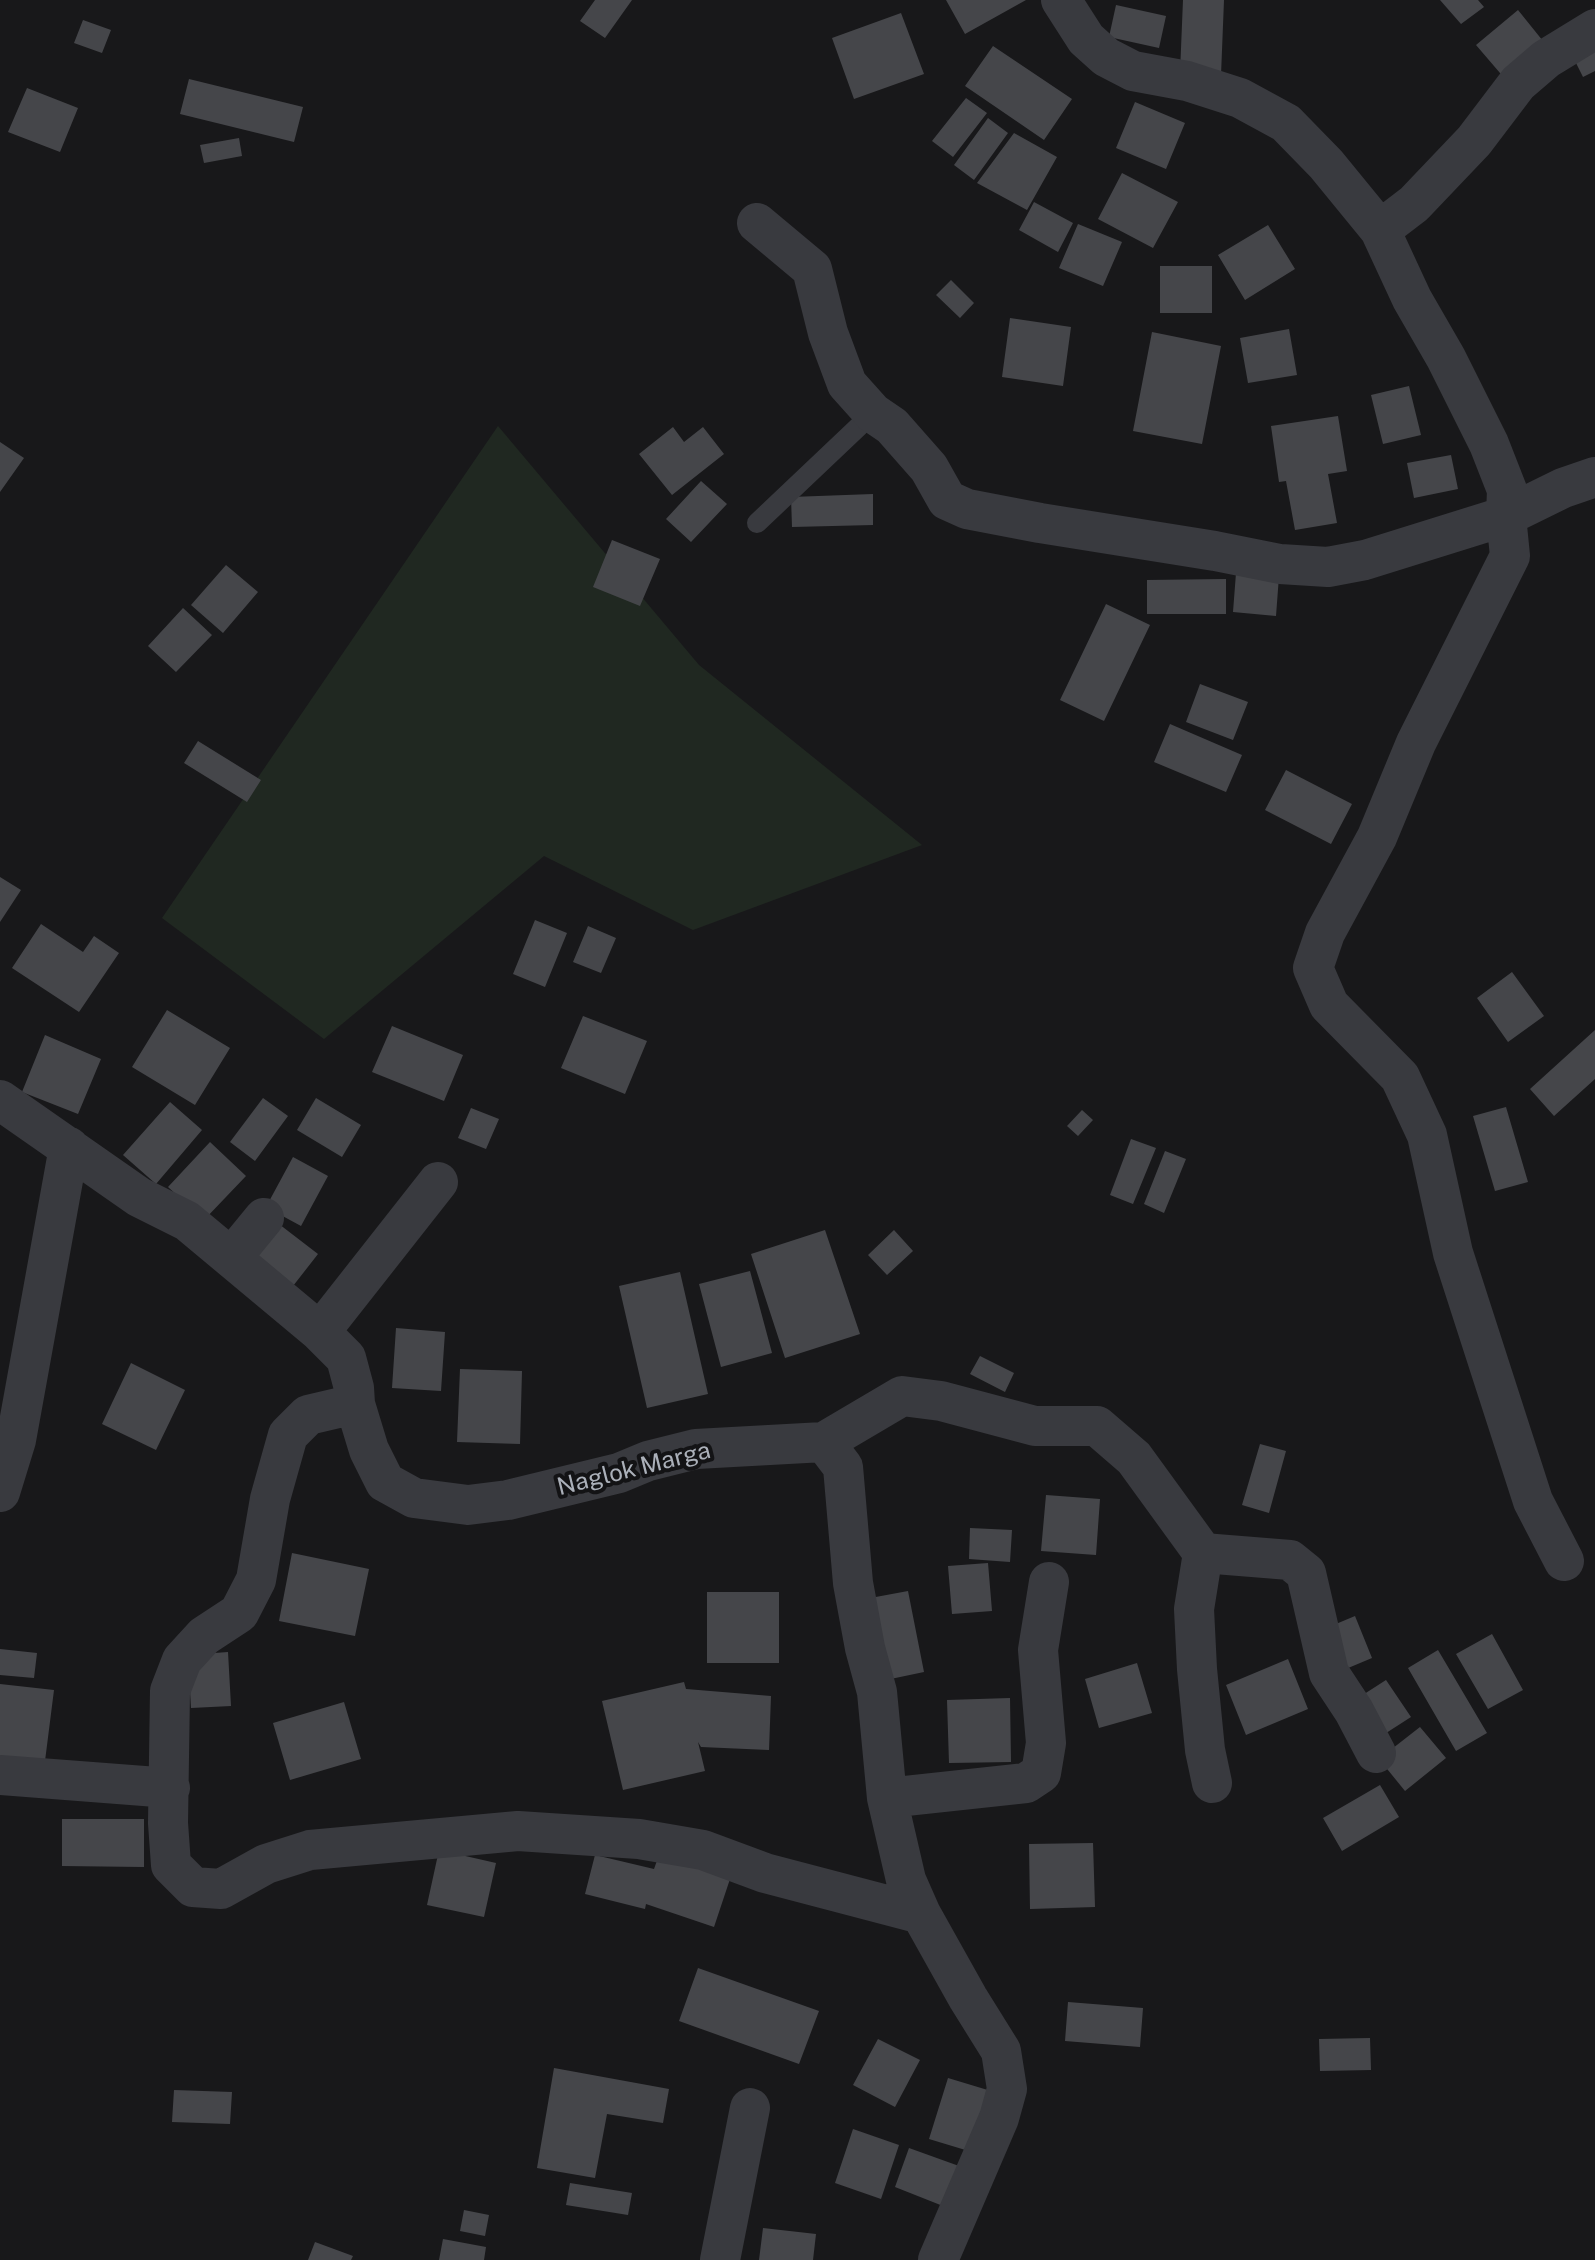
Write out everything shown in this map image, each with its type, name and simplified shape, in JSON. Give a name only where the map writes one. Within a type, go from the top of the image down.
[{"type":"street","points":[[1061,0],[1086,39],[1106,57],[1133,71],[1187,81],[1240,98],[1286,123],[1326,164],[1380,230],[1412,299],[1489,444],[1507,490],[1510,556],[1416,743],[1377,837],[1325,933],[1313,968],[1329,1005],[1400,1077],[1427,1135],[1453,1253],[1533,1501],[1564,1561]]},
{"type":"street","points":[[1380,230],[1414,204],[1474,141],[1518,83],[1546,59],[1595,29]]},
{"type":"street","points":[[757,223],[812,269],[828,333],[847,384],[873,413],[892,426],[929,468],[947,500],[967,509],[1280,564],[1328,567],[1365,560],[1506,516],[1563,488],[1595,477]]},
{"type":"street","name":"Naglok Marga","points":[[0,1100],[139,1197],[187,1221],[320,1332],[346,1358],[355,1404],[369,1450],[385,1482],[414,1498],[468,1505],[508,1500],[619,1473],[648,1461],[696,1449],[824,1442]]},
{"type":"street","points":[[0,1492],[16,1440],[69,1147]]},
{"type":"street","points":[[320,1332],[438,1182]]},
{"type":"street","points":[[232,1257],[264,1218]]},
{"type":"street","points":[[938,2260],[999,2118],[1007,2089],[1001,2051],[921,1914],[906,1880],[887,1798],[877,1692],[853,1583],[843,1467],[824,1442],[902,1396],[941,1401],[1035,1426],[1097,1426],[1134,1458],[1203,1553],[1194,1609],[1205,1750],[1212,1783]]},
{"type":"street","points":[[355,1404],[308,1415],[288,1435],[270,1499],[256,1580],[239,1613],[204,1636],[182,1660],[170,1691],[168,1823],[171,1865],[193,1887],[221,1889],[266,1864],[310,1850],[518,1831],[639,1839],[703,1850],[765,1873],[921,1914]]},
{"type":"street","points":[[1203,1553],[1290,1560],[1306,1573],[1329,1673],[1376,1753]]},
{"type":"street","points":[[887,1798],[1026,1783],[1041,1773],[1046,1743],[1038,1650],[1049,1582]]},
{"type":"street","points":[[0,1775],[170,1788]]},
{"type":"street","points":[[720,2260],[750,2108]]},
{"type":"lane","points":[[757,523],[873,413]]},
{"type":"shaded area","points":[[498,426],[699,665],[922,845],[693,930],[544,856],[324,1039],[162,918]]},
{"type":"building","points":[[595,0],[632,0],[605,38],[580,21]]},
{"type":"building","points":[[946,0],[1026,0],[965,34]]},
{"type":"building","points":[[1183,0],[1224,0],[1221,75],[1180,73]]},
{"type":"building","points":[[1440,0],[1478,0],[1484,7],[1461,24]]},
{"type":"building","points":[[1116,5],[1166,16],[1159,48],[1109,37]]},
{"type":"building","points":[[1518,10],[1547,46],[1506,80],[1476,45]]},
{"type":"building","points":[[901,13],[924,74],[854,99],[832,38]]},
{"type":"building","points":[[83,20],[111,30],[102,53],[74,43]]},
{"type":"building","points":[[1595,39],[1595,71],[1583,77],[1570,51]]},
{"type":"building","points":[[993,46],[1072,99],[1044,140],[965,86]]},
{"type":"building","points":[[189,79],[303,107],[294,142],[180,114]]},
{"type":"building","points":[[27,88],[78,108],[60,152],[8,132]]},
{"type":"building","points":[[966,98],[987,113],[953,157],[932,141]]},
{"type":"building","points":[[1135,102],[1185,123],[1166,169],[1116,148]]},
{"type":"building","points":[[988,118],[1008,133],[974,180],[954,165]]},
{"type":"building","points":[[1014,133],[1057,157],[1027,210],[977,183]]},
{"type":"building","points":[[239,138],[242,156],[204,163],[200,145]]},
{"type":"building","points":[[1122,173],[1178,202],[1153,248],[1098,219]]},
{"type":"building","points":[[1034,202],[1073,223],[1058,252],[1019,230]]},
{"type":"building","points":[[1078,224],[1122,242],[1103,286],[1059,268]]},
{"type":"building","points":[[1268,225],[1295,269],[1245,300],[1218,255]]},
{"type":"building","points":[[1160,266],[1212,266],[1212,313],[1160,313]]},
{"type":"building","points":[[951,280],[974,303],[960,318],[936,295]]},
{"type":"building","points":[[1010,318],[1071,327],[1063,386],[1002,377]]},
{"type":"building","points":[[1289,329],[1297,375],[1248,383],[1240,338]]},
{"type":"building","points":[[1152,332],[1221,346],[1202,444],[1133,431]]},
{"type":"building","points":[[1409,386],[1421,435],[1383,444],[1371,395]]},
{"type":"building","points":[[1338,416],[1347,471],[1328,474],[1337,523],[1295,530],[1286,481],[1279,482],[1271,426]]},
{"type":"building","points":[[673,427],[684,442],[703,427],[724,454],[672,495],[639,454]]},
{"type":"building","points":[[0,442],[24,458],[0,492]]},
{"type":"building","points":[[1451,455],[1458,489],[1414,498],[1407,463]]},
{"type":"building","points":[[701,481],[727,504],[691,542],[666,519]]},
{"type":"building","points":[[873,494],[873,525],[792,527],[791,497]]},
{"type":"building","points":[[612,540],[660,559],[640,606],[593,587]]},
{"type":"building","points":[[226,565],[258,592],[223,633],[191,605]]},
{"type":"building","points":[[1236,573],[1279,576],[1276,616],[1233,612]]},
{"type":"building","points":[[1226,579],[1226,614],[1147,614],[1147,580]]},
{"type":"building","points":[[1106,604],[1150,625],[1104,721],[1060,700]]},
{"type":"building","points":[[183,608],[212,635],[176,672],[148,646]]},
{"type":"building","points":[[1200,684],[1248,702],[1233,740],[1186,722]]},
{"type":"building","points":[[1170,724],[1242,755],[1226,792],[1154,762]]},
{"type":"building","points":[[198,741],[261,780],[247,802],[184,763]]},
{"type":"building","points":[[1286,770],[1352,804],[1331,844],[1265,810]]},
{"type":"building","points":[[0,877],[21,890],[0,922]]},
{"type":"building","points":[[535,920],[567,933],[545,987],[513,974]]},
{"type":"building","points":[[41,924],[83,952],[94,936],[119,953],[79,1012],[12,968]]},
{"type":"building","points":[[588,926],[616,938],[601,973],[573,962]]},
{"type":"building","points":[[1512,972],[1544,1016],[1508,1042],[1477,998]]},
{"type":"building","points":[[167,1010],[230,1048],[195,1105],[132,1067]]},
{"type":"building","points":[[583,1016],[647,1041],[625,1094],[561,1068]]},
{"type":"building","points":[[392,1026],[463,1055],[444,1101],[372,1072]]},
{"type":"building","points":[[1595,1030],[1595,1079],[1554,1116],[1530,1089]]},
{"type":"building","points":[[45,1035],[101,1059],[78,1114],[22,1092]]},
{"type":"building","points":[[263,1098],[288,1116],[255,1161],[230,1142]]},
{"type":"building","points":[[316,1098],[361,1125],[342,1157],[297,1130]]},
{"type":"building","points":[[170,1102],[202,1130],[156,1184],[123,1155]]},
{"type":"building","points":[[1506,1107],[1528,1182],[1495,1191],[1473,1116]]},
{"type":"building","points":[[471,1108],[499,1119],[486,1149],[458,1138]]},
{"type":"building","points":[[1082,1110],[1093,1120],[1078,1136],[1067,1126]]},
{"type":"building","points":[[1131,1139],[1156,1148],[1133,1204],[1110,1195]]},
{"type":"building","points":[[210,1142],[246,1176],[204,1220],[168,1187]]},
{"type":"building","points":[[1165,1151],[1186,1159],[1164,1213],[1144,1204]]},
{"type":"building","points":[[293,1157],[328,1176],[301,1226],[266,1207]]},
{"type":"building","points":[[275,1221],[318,1254],[286,1295],[243,1262]]},
{"type":"building","points":[[825,1230],[860,1334],[785,1358],[751,1254]]},
{"type":"building","points":[[894,1230],[913,1251],[887,1275],[868,1255]]},
{"type":"building","points":[[750,1271],[772,1353],[721,1367],[699,1284]]},
{"type":"building","points":[[680,1272],[708,1394],[647,1408],[619,1286]]},
{"type":"building","points":[[396,1328],[445,1332],[441,1391],[392,1388]]},
{"type":"building","points":[[980,1356],[1014,1373],[1005,1392],[970,1374]]},
{"type":"building","points":[[131,1363],[185,1390],[156,1450],[102,1424]]},
{"type":"building","points":[[460,1369],[522,1371],[520,1444],[457,1442]]},
{"type":"building","points":[[1260,1444],[1286,1451],[1269,1513],[1242,1505]]},
{"type":"building","points":[[1046,1495],[1100,1499],[1096,1555],[1041,1551]]},
{"type":"building","points":[[970,1528],[1012,1530],[1010,1562],[969,1559]]},
{"type":"building","points":[[292,1553],[369,1569],[355,1636],[279,1621]]},
{"type":"building","points":[[988,1563],[992,1611],[952,1614],[948,1566]]},
{"type":"building","points":[[908,1591],[924,1672],[881,1681],[865,1599]]},
{"type":"building","points":[[707,1592],[779,1592],[779,1663],[707,1663]]},
{"type":"building","points":[[1355,1616],[1372,1658],[1341,1671],[1324,1629]]},
{"type":"building","points":[[1492,1634],[1523,1690],[1488,1709],[1456,1654]]},
{"type":"building","points":[[0,1649],[37,1653],[34,1678],[0,1675]]},
{"type":"building","points":[[1438,1650],[1487,1733],[1456,1751],[1408,1668]]},
{"type":"building","points":[[228,1652],[231,1706],[191,1708],[188,1655]]},
{"type":"building","points":[[1288,1659],[1308,1709],[1246,1735],[1226,1685]]},
{"type":"building","points":[[1137,1663],[1152,1713],[1099,1728],[1085,1679]]},
{"type":"building","points":[[1386,1680],[1411,1717],[1383,1735],[1358,1698]]},
{"type":"building","points":[[684,1682],[686,1689],[771,1696],[769,1750],[701,1747],[698,1742],[705,1771],[623,1790],[602,1701]]},
{"type":"building","points":[[0,1684],[54,1690],[45,1761],[0,1756]]},
{"type":"building","points":[[1010,1698],[1011,1762],[949,1763],[947,1700]]},
{"type":"building","points":[[344,1702],[361,1759],[290,1780],[273,1723]]},
{"type":"building","points":[[1420,1727],[1446,1758],[1405,1791],[1379,1759]]},
{"type":"building","points":[[1380,1785],[1399,1817],[1342,1851],[1323,1818]]},
{"type":"building","points":[[62,1819],[144,1819],[144,1867],[62,1866]]},
{"type":"building","points":[[1093,1843],[1095,1907],[1030,1909],[1029,1844]]},
{"type":"building","points":[[439,1850],[496,1863],[484,1917],[427,1905]]},
{"type":"building","points":[[595,1855],[654,1869],[659,1855],[730,1879],[714,1927],[646,1904],[645,1909],[585,1894]]},
{"type":"building","points":[[698,1968],[819,2011],[799,2064],[679,2021]]},
{"type":"building","points":[[1068,2002],[1143,2008],[1140,2047],[1065,2041]]},
{"type":"building","points":[[1370,2038],[1371,2070],[1320,2071],[1319,2039]]},
{"type":"building","points":[[878,2039],[920,2060],[895,2107],[853,2085]]},
{"type":"building","points":[[554,2068],[669,2089],[663,2123],[607,2114],[595,2178],[537,2168]]},
{"type":"building","points":[[948,2078],[991,2091],[972,2152],[929,2139]]},
{"type":"building","points":[[174,2090],[232,2092],[230,2124],[172,2122]]},
{"type":"building","points":[[853,2129],[899,2145],[881,2199],[835,2183]]},
{"type":"building","points":[[909,2148],[959,2166],[943,2206],[895,2187]]},
{"type":"building","points":[[570,2183],[632,2193],[628,2215],[566,2205]]},
{"type":"building","points":[[464,2210],[489,2215],[485,2236],[460,2231]]},
{"type":"building","points":[[763,2228],[816,2234],[813,2260],[759,2260]]},
{"type":"building","points":[[443,2239],[486,2247],[484,2260],[439,2260]]},
{"type":"building","points":[[315,2242],[353,2256],[351,2260],[308,2260]]}]
